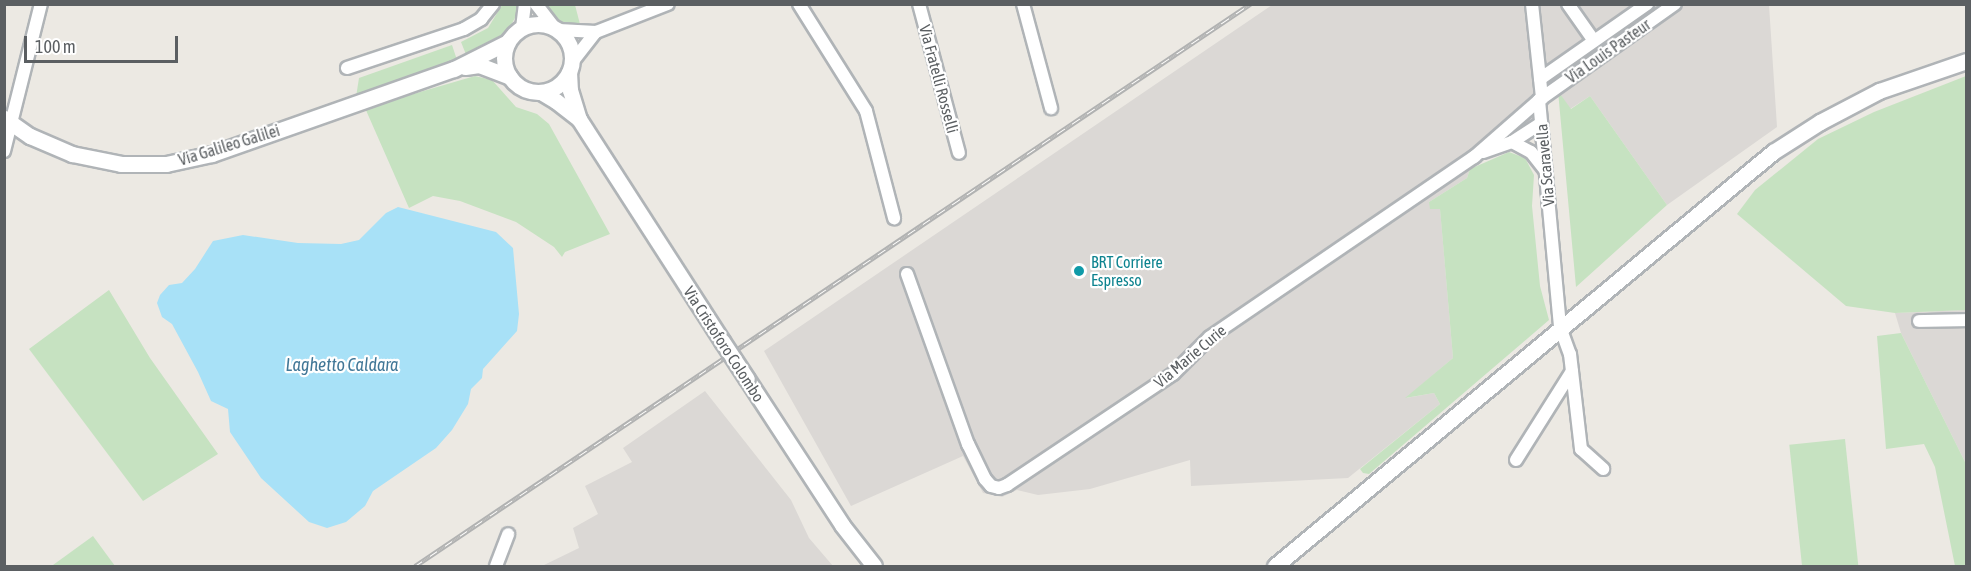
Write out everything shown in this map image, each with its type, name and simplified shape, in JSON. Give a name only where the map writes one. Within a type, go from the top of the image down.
[{"type":"street","points":[[347,68],[464,29],[481,19],[493,4]]},
{"type":"street","points":[[522,28],[525,4]]},
{"type":"street","points":[[536,4],[572,49],[571,67]]},
{"type":"street","points":[[596,32],[558,86],[541,92],[519,86],[510,77],[504,60],[508,42],[522,28],[543,24],[556,29],[596,32],[668,4]]},
{"type":"street","points":[[799,4],[866,111],[894,218]]},
{"type":"street","name":"Via Fratelli Rosselli","points":[[919,4],[959,153]]},
{"type":"street","points":[[1023,4],[1051,108]]},
{"type":"street","name":"Via Scaravella","points":[[1532,4],[1560,327],[1570,354],[1581,449],[1603,470]]},
{"type":"street","points":[[1568,4],[1600,57]]},
{"type":"street","name":"Via Louis Pasteur","points":[[1540,79],[1647,4]]},
{"type":"street","points":[[4,151],[7,123],[42,5]]},
{"type":"street","name":"Via Louis Pasteur","points":[[1540,99],[1672,5]]},
{"type":"street","name":"Via Galileo Galilei","points":[[7,123],[49,145],[81,156],[121,164],[166,164],[212,154],[454,69],[508,42]]},
{"type":"street","points":[[1275,567],[1736,181],[1796,137],[1879,91],[1966,61]]},
{"type":"street","name":"Via Galileo Galilei","points":[[454,69],[479,65],[510,77]]},
{"type":"street","name":"Via Cristoforo Colombo","points":[[571,67],[570,90],[579,119],[842,525],[874,567]]},
{"type":"street","name":"Via Cristoforo Colombo","points":[[541,92],[556,100],[579,119]]},
{"type":"street","name":"Via Marie Curie","points":[[907,274],[968,444],[985,479],[991,486],[999,488],[1007,486],[1173,374],[1210,337],[1231,322],[1474,157],[1540,99]]},
{"type":"street","points":[[1474,157],[1512,142],[1541,123]]},
{"type":"street","points":[[1512,142],[1531,152],[1545,170]]},
{"type":"street","points":[[1919,321],[1966,320]]},
{"type":"street","points":[[1516,460],[1572,371]]},
{"type":"street","points":[[496,567],[508,534]]},
{"type":"shaded area","points":[[1272,5],[1769,5],[1777,127],[1667,205],[1590,96],[1570,109],[1558,91],[1549,100],[1547,112],[1470,169],[1467,178],[1429,202],[1440,208],[1453,358],[1406,398],[1434,393],[1440,404],[1348,478],[1191,486],[1190,460],[1090,489],[1038,495],[1017,490],[1002,497],[983,493],[963,456],[851,506],[764,351]]},
{"type":"shaded area","points":[[1966,310],[1966,464],[1901,333],[1895,313]]},
{"type":"shaded area","points":[[705,391],[791,500],[809,538],[833,566],[542,566],[579,548],[573,528],[598,514],[585,486],[632,462],[623,448]]},
{"type":"green space","points":[[502,5],[517,5],[517,14],[507,33],[492,46],[467,57],[461,42],[488,28]]},
{"type":"green space","points":[[539,5],[575,5],[581,28],[557,25]]},
{"type":"green space","points":[[452,45],[457,60],[356,97],[359,78]]},
{"type":"green space","points":[[475,76],[492,80],[516,107],[537,114],[549,124],[610,234],[565,252],[562,257],[554,247],[516,222],[460,201],[433,196],[409,208],[365,108]]},
{"type":"green space","points":[[1966,76],[1966,310],[1895,313],[1846,306],[1737,214],[1755,190],[1818,139],[1874,112]]},
{"type":"green space","points":[[1558,91],[1571,109],[1590,96],[1667,205],[1576,287]]},
{"type":"green space","points":[[1509,152],[1525,158],[1534,175],[1532,206],[1540,286],[1549,320],[1369,474],[1363,473],[1360,469],[1440,404],[1434,393],[1405,398],[1453,358],[1440,209],[1430,209],[1429,202],[1467,178],[1470,169]]},
{"type":"green space","points":[[109,290],[150,358],[218,454],[143,501],[29,349]]},
{"type":"green space","points":[[1901,333],[1966,464],[1966,566],[1955,566],[1935,467],[1924,444],[1886,449],[1877,336]]},
{"type":"green space","points":[[1845,439],[1858,566],[1802,566],[1789,445]]},
{"type":"green space","points":[[93,536],[115,566],[53,565]]},
{"type":"water","name":"Laghetto Caldara","points":[[398,207],[496,232],[513,248],[519,314],[517,331],[483,369],[482,378],[471,389],[468,404],[452,430],[436,448],[373,491],[365,506],[346,522],[327,528],[309,522],[261,478],[230,432],[228,409],[211,401],[172,324],[162,317],[157,303],[160,295],[169,285],[182,283],[195,269],[213,241],[243,235],[298,243],[341,244],[359,240],[386,213]]},
{"type":"railway","points":[[415,566],[1250,4]]},
{"type":"place","name":"BRT Corriere Espresso","points":[[1079,271]]}]
